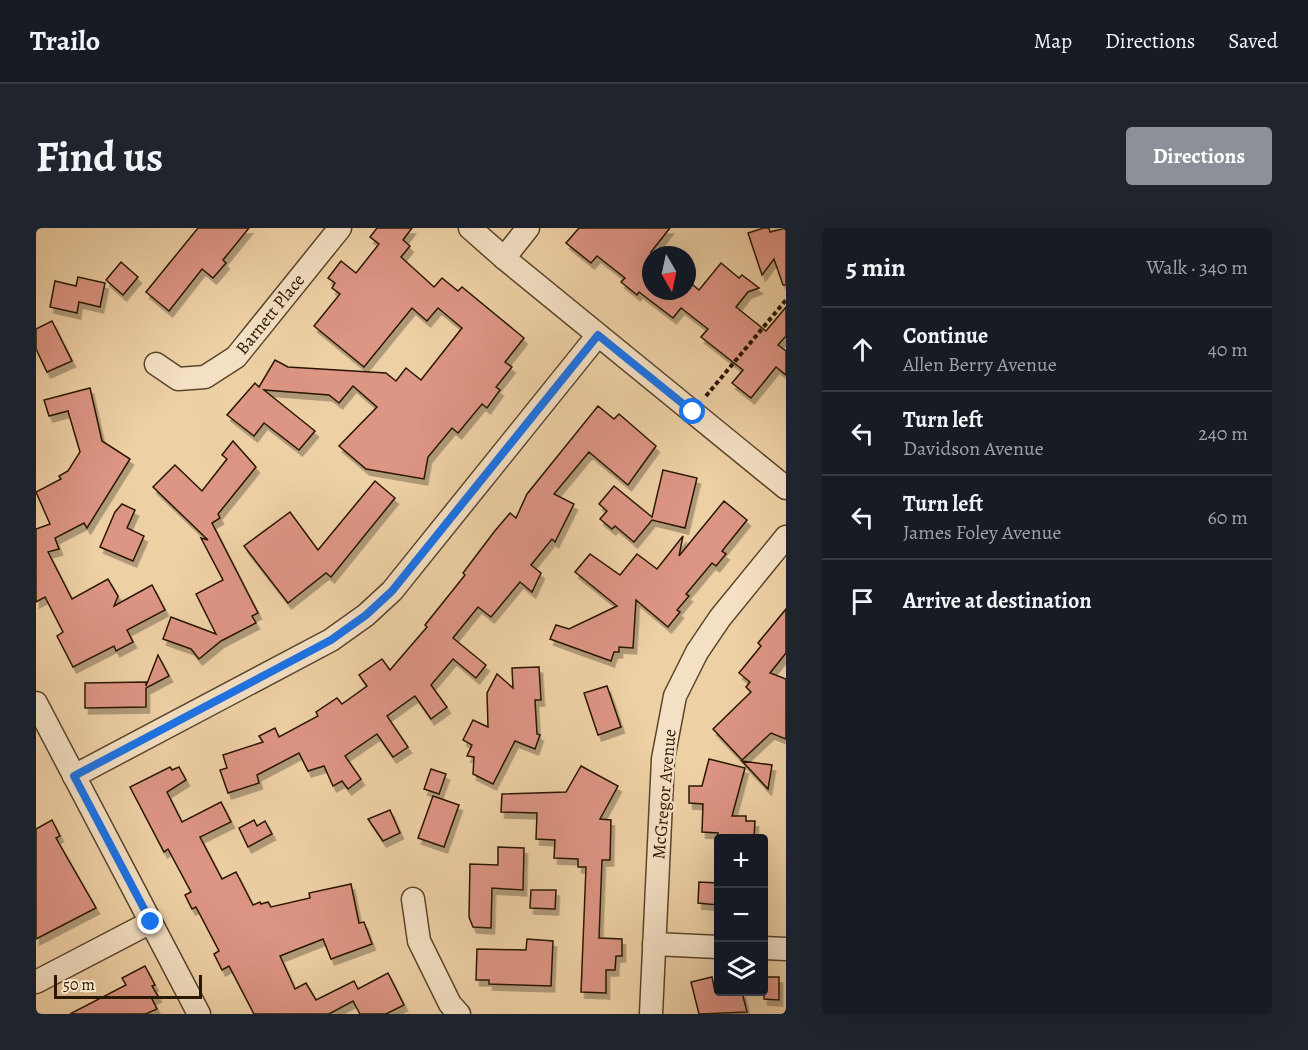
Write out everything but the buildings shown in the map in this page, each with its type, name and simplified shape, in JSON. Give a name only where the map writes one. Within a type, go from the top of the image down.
[{"type":"street","name":"Barnett Place","points":[[156,364],[178,380],[205,377],[236,357],[340,228]]},
{"type":"street","points":[[470,228],[786,488]]},
{"type":"street","points":[[504,258],[528,228]]},
{"type":"street","points":[[74,776],[331,640],[366,615],[392,591],[598,335]]},
{"type":"street","name":"McGregor Avenue","points":[[651,1014],[663,759],[675,696],[698,652],[720,618],[786,537]]},
{"type":"street","points":[[36,703],[199,1014]]},
{"type":"street","points":[[413,898],[419,941],[450,1004],[459,1014]]},
{"type":"street","points":[[36,982],[151,922]]},
{"type":"street","points":[[654,944],[714,947]]},
{"type":"street","points":[[768,948],[786,949]]},
{"type":"path","points":[[693,412],[786,300]]},
{"type":"route","points":[[151,922],[74,776],[331,640],[366,615],[392,591],[598,335],[693,412]]}]
